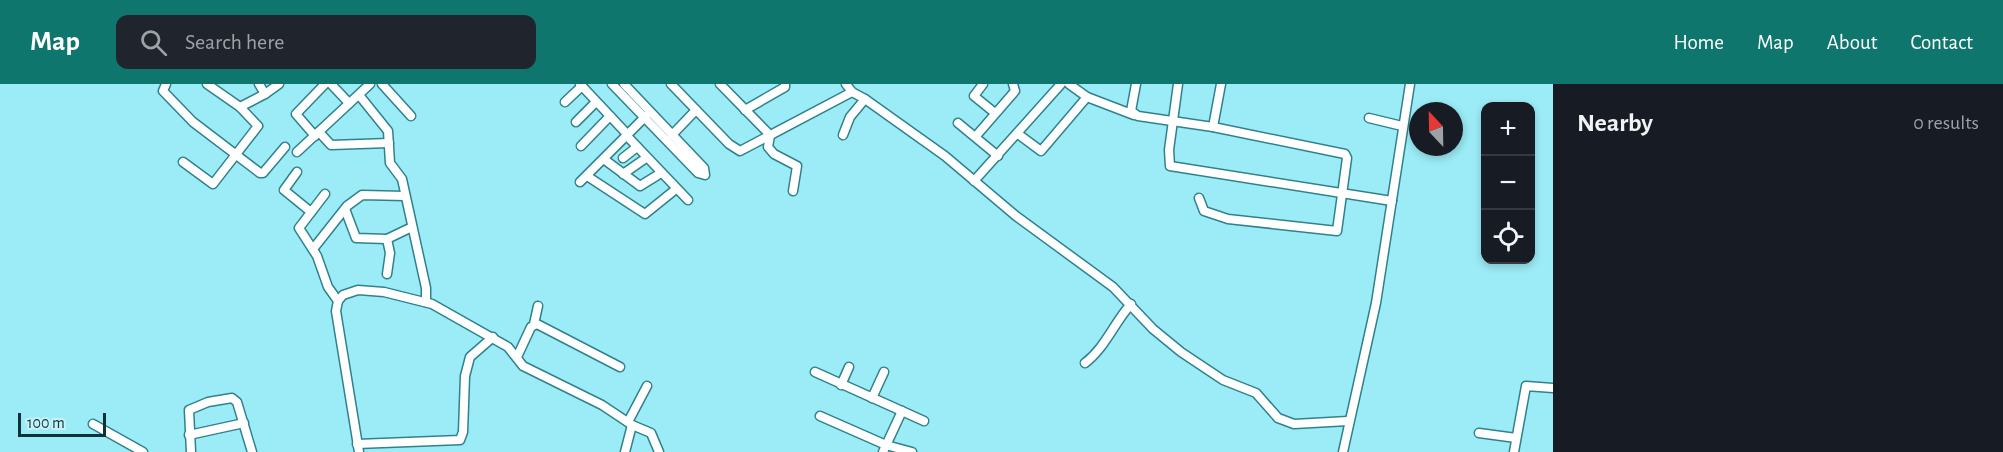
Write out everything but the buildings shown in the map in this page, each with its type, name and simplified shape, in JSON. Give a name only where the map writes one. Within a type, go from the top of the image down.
[{"type":"street","points":[[166,84],[162,91],[193,122],[263,173],[285,147]]},
{"type":"street","points":[[183,162],[213,184],[258,126],[240,107],[207,84]]},
{"type":"street","points":[[259,84],[265,94]]},
{"type":"street","points":[[240,107],[279,84]]},
{"type":"street","points":[[325,84],[296,114],[317,134],[331,145],[389,143]]},
{"type":"street","points":[[331,84],[349,103]]},
{"type":"street","points":[[382,84],[411,116]]},
{"type":"street","points":[[612,84],[648,115],[672,135],[704,168],[705,175],[698,173],[648,115],[624,84]]},
{"type":"street","points":[[670,84],[729,144],[740,152],[849,88],[945,156],[1016,216],[1113,287],[1153,329],[1181,352],[1223,380],[1256,393],[1278,418],[1294,424],[1348,421]]},
{"type":"street","points":[[745,110],[784,87],[785,84]]},
{"type":"street","points":[[983,84],[974,96],[995,113]]},
{"type":"street","points":[[974,181],[1061,84]]},
{"type":"street","points":[[1069,84],[1087,97],[1134,115],[1172,123],[1213,127],[1345,154],[1347,162],[1344,195],[1337,231],[1228,219],[1204,211],[1199,198]]},
{"type":"street","points":[[1134,115],[1131,111],[1136,84]]},
{"type":"street","points":[[1178,84],[1172,123],[1170,166],[1392,201]]},
{"type":"street","points":[[1213,127],[1221,84]]},
{"type":"street","points":[[1342,452],[1377,303],[1410,84]]},
{"type":"street","points":[[565,102],[581,85],[646,158],[688,200]]},
{"type":"street","points":[[725,85],[745,110],[770,135]]},
{"type":"street","points":[[976,136],[1016,86]]},
{"type":"street","points":[[297,152],[363,88],[384,124],[389,143],[390,163],[402,179],[426,288],[426,302]]},
{"type":"street","points":[[1018,134],[1041,150],[1087,97]]},
{"type":"street","points":[[843,135],[850,117],[865,99]]},
{"type":"street","points":[[576,122],[596,102]]},
{"type":"street","points":[[672,135],[696,110]]},
{"type":"street","points":[[648,115],[584,179],[645,214],[676,189]]},
{"type":"street","points":[[581,146],[610,116]]},
{"type":"street","points":[[1369,118],[1402,126]]},
{"type":"street","points":[[958,123],[998,156]]},
{"type":"street","points":[[770,135],[768,147],[774,154],[797,166],[793,191]]},
{"type":"street","points":[[623,158],[637,147]]},
{"type":"street","points":[[623,174],[646,158]]},
{"type":"street","points":[[605,160],[642,186],[661,173]]},
{"type":"street","points":[[297,172],[284,190],[311,212]]},
{"type":"street","points":[[325,194],[299,228],[313,249],[328,287],[338,301]]},
{"type":"street","points":[[313,249],[345,209],[362,195],[405,196]]},
{"type":"street","points":[[345,209],[356,238],[387,239],[412,227]]},
{"type":"street","points":[[387,239],[390,253],[387,274]]},
{"type":"street","points":[[493,337],[470,357],[465,376],[463,432],[460,440],[358,448],[336,311],[338,301],[349,292],[357,291],[384,292],[443,308],[476,330],[493,337],[517,357],[523,366],[602,405],[651,433],[659,452]]},
{"type":"street","points":[[1085,363],[1098,351],[1116,322],[1131,304]]},
{"type":"street","points":[[517,357],[534,324],[538,306]]},
{"type":"street","points":[[534,324],[620,367]]},
{"type":"street","points":[[841,385],[849,367]]},
{"type":"street","points":[[815,372],[924,421]]},
{"type":"street","points":[[872,398],[884,372]]},
{"type":"street","points":[[625,452],[630,423],[647,386]]},
{"type":"street","points":[[1514,452],[1526,386],[1553,388]]},
{"type":"street","points":[[191,452],[189,410],[216,400],[235,400],[244,423],[251,452]]},
{"type":"street","points":[[884,449],[902,411]]},
{"type":"street","points":[[820,416],[884,449],[912,452]]},
{"type":"street","points":[[189,435],[244,423]]},
{"type":"street","points":[[93,424],[143,452]]},
{"type":"street","points":[[1479,433],[1516,438]]}]
